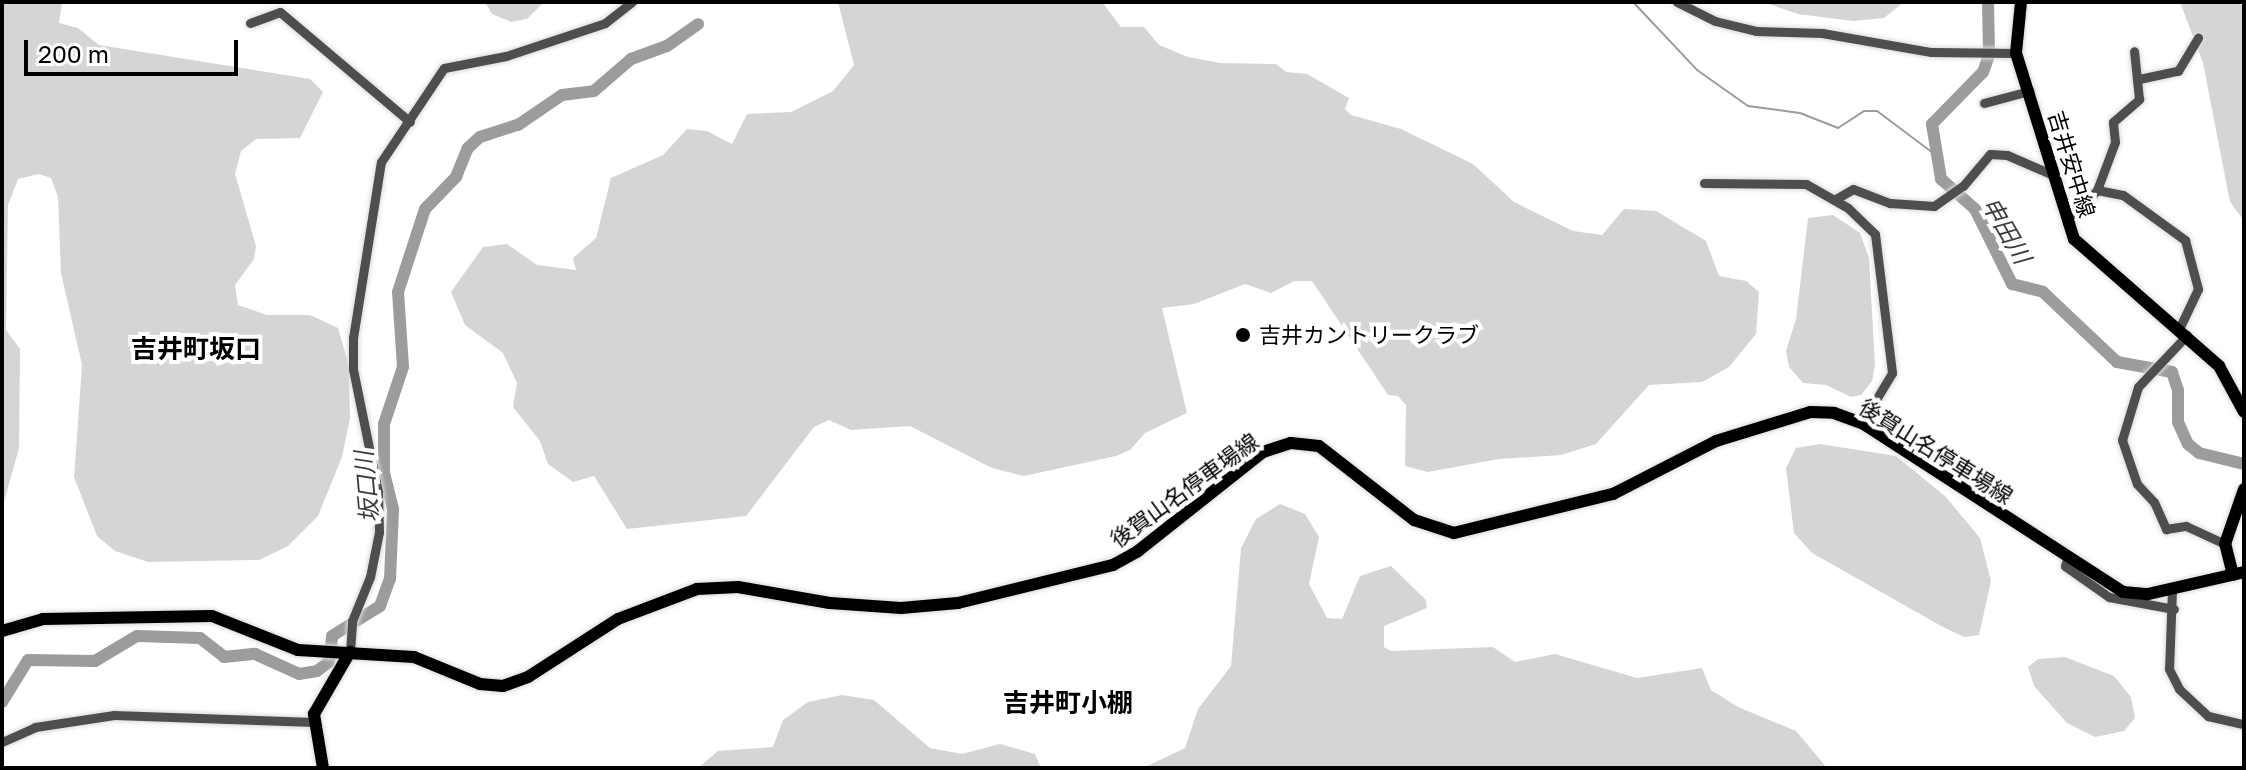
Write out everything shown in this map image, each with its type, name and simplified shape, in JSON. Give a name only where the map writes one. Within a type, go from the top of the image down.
[{"type":"main road","name":"吉井安中線","points":[[2021,2],[2011,53],[2029,91],[2067,223],[2093,258],[2219,366],[2243,406]]},
{"type":"main road","name":"後賀山名停車場線","points":[[2,631],[43,619],[196,615],[230,620],[298,650],[414,657],[480,684],[503,686],[528,677],[604,626],[697,589],[738,587],[872,608],[958,603],[1126,560],[1263,452],[1291,443],[1319,446],[1414,520],[1430,530],[1454,533],[1613,494],[1716,441],[1810,412],[1834,413],[1862,423],[2067,559],[2123,592],[2172,589],[2239,574]]},
{"type":"main road","points":[[2239,574],[2225,544],[2244,489]]},
{"type":"main road","points":[[323,768],[314,722],[350,652]]},
{"type":"street","points":[[350,652],[352,621],[370,577],[379,532],[378,492],[353,369],[353,338],[377,173],[438,77],[452,64],[506,56],[605,23],[632,2]]},
{"type":"street","points":[[1677,2],[1715,21],[1756,31],[1822,33],[1931,52],[2011,53]]},
{"type":"street","points":[[250,23],[280,12],[410,122]]},
{"type":"street","points":[[2139,79],[2178,71],[2198,38]]},
{"type":"street","points":[[2067,223],[2097,190],[2115,142],[2113,122],[2137,102],[2139,79],[2134,51]]},
{"type":"street","points":[[1984,103],[2029,91]]},
{"type":"street","points":[[1834,200],[1847,189],[1910,206],[1934,206],[1955,192],[1990,154],[2053,175]]},
{"type":"street","points":[[1704,183],[1749,187],[1766,180],[1798,182],[1834,200],[1871,229],[1878,243],[1892,373],[1862,423]]},
{"type":"street","points":[[2097,190],[2123,195],[2185,240],[2198,289],[2183,332],[2134,393],[2121,432],[2137,484],[2154,502],[2166,529],[2186,526],[2225,544]]},
{"type":"street","points":[[2067,559],[2065,566],[2109,597],[2174,609]]},
{"type":"street","points":[[2172,589],[2174,609],[2169,669],[2179,689],[2208,716],[2244,724]]},
{"type":"street","points":[[2,742],[35,727],[114,715],[314,722]]},
{"type":"shaded area","points":[[2,2],[62,2],[59,23],[78,28],[99,45],[310,79],[323,92],[300,138],[256,139],[241,151],[235,174],[256,246],[254,259],[235,285],[238,305],[267,315],[310,315],[338,328],[349,366],[350,418],[342,457],[318,516],[288,546],[259,560],[148,562],[115,551],[97,536],[74,477],[82,365],[61,273],[58,197],[51,178],[39,174],[18,179],[8,205],[6,330],[20,349],[19,448],[2,509]]},
{"type":"shaded area","points":[[485,2],[544,2],[527,19],[511,22],[492,14]]},
{"type":"shaded area","name":"吉井カントリークラブ","points":[[838,2],[1102,2],[1121,27],[1144,27],[1159,45],[1188,57],[1221,63],[1276,64],[1286,72],[1307,74],[1349,98],[1345,109],[1351,115],[1401,129],[1473,164],[1514,202],[1573,231],[1602,235],[1624,209],[1656,211],[1706,241],[1719,276],[1746,281],[1759,292],[1756,334],[1729,367],[1702,382],[1649,385],[1596,444],[1561,455],[1499,459],[1428,472],[1405,466],[1406,405],[1398,396],[1388,395],[1312,281],[1294,281],[1271,293],[1245,284],[1194,304],[1162,308],[1187,413],[1145,433],[1130,450],[1116,456],[1024,476],[992,468],[910,426],[851,430],[829,420],[814,427],[746,516],[627,529],[594,476],[573,482],[548,464],[540,441],[513,407],[517,383],[503,353],[465,325],[451,292],[483,247],[507,244],[537,265],[576,270],[573,258],[596,238],[611,178],[663,155],[687,129],[707,131],[732,144],[747,114],[791,112],[833,91],[854,65]]},
{"type":"shaded area","points":[[1763,2],[1904,2],[1884,18],[1853,21],[1798,14]]},
{"type":"shaded area","points":[[2180,2],[2244,2],[2244,221],[2230,202],[2203,63]]},
{"type":"shaded area","points":[[1833,215],[1860,233],[1869,258],[1875,365],[1872,381],[1861,395],[1851,397],[1826,385],[1803,383],[1789,367],[1786,351],[1796,319],[1808,218]]},
{"type":"shaded area","points":[[1820,444],[1896,456],[1945,496],[1980,538],[1991,581],[1979,635],[1964,637],[1943,627],[1812,553],[1794,533],[1786,468],[1796,448]]},
{"type":"shaded area","points":[[1280,504],[1305,514],[1319,537],[1309,584],[1327,618],[1342,619],[1360,576],[1391,566],[1426,600],[1427,608],[1384,626],[1384,647],[1391,651],[1493,647],[1515,662],[1555,654],[1637,678],[1702,668],[1711,690],[1738,707],[1796,731],[1827,768],[1143,768],[1185,748],[1198,709],[1231,666],[1241,548],[1256,519]]},
{"type":"shaded area","points":[[2065,657],[2114,676],[2131,697],[2135,718],[2124,731],[2095,737],[2067,723],[2034,686],[2028,667],[2038,659]]},
{"type":"shaded area","points":[[842,695],[874,700],[930,748],[962,754],[1000,744],[1035,754],[1041,768],[698,768],[718,751],[773,747],[783,720],[808,702]]},
{"type":"waterway","points":[[1633,2],[1697,70],[1748,106],[1800,113],[1838,128],[1864,111],[1877,111],[1933,153]]},
{"type":"waterway","name":"申田川","points":[[1988,2],[1989,55],[1983,72],[1932,124],[1941,179],[1975,209],[2012,284],[2043,292],[2117,362],[2172,372],[2178,390],[2178,422],[2188,444],[2199,453],[2244,464]]},
{"type":"waterway","name":"坂口川","points":[[2,702],[28,660],[95,661],[137,636],[200,638],[224,657],[255,654],[299,674],[317,671],[329,662],[332,636],[380,606],[390,579],[393,509],[384,474],[384,424],[403,367],[398,292],[425,209],[456,177],[468,148],[480,137],[518,125],[562,95],[594,91],[631,59],[667,46],[698,24]]},
{"type":"place","name":"吉井カントリークラブ","points":[[1243,335]]},
{"type":"district","name":"吉井町坂口","points":[[196,349]]},
{"type":"district","name":"吉井町小棚","points":[[1068,703]]}]
